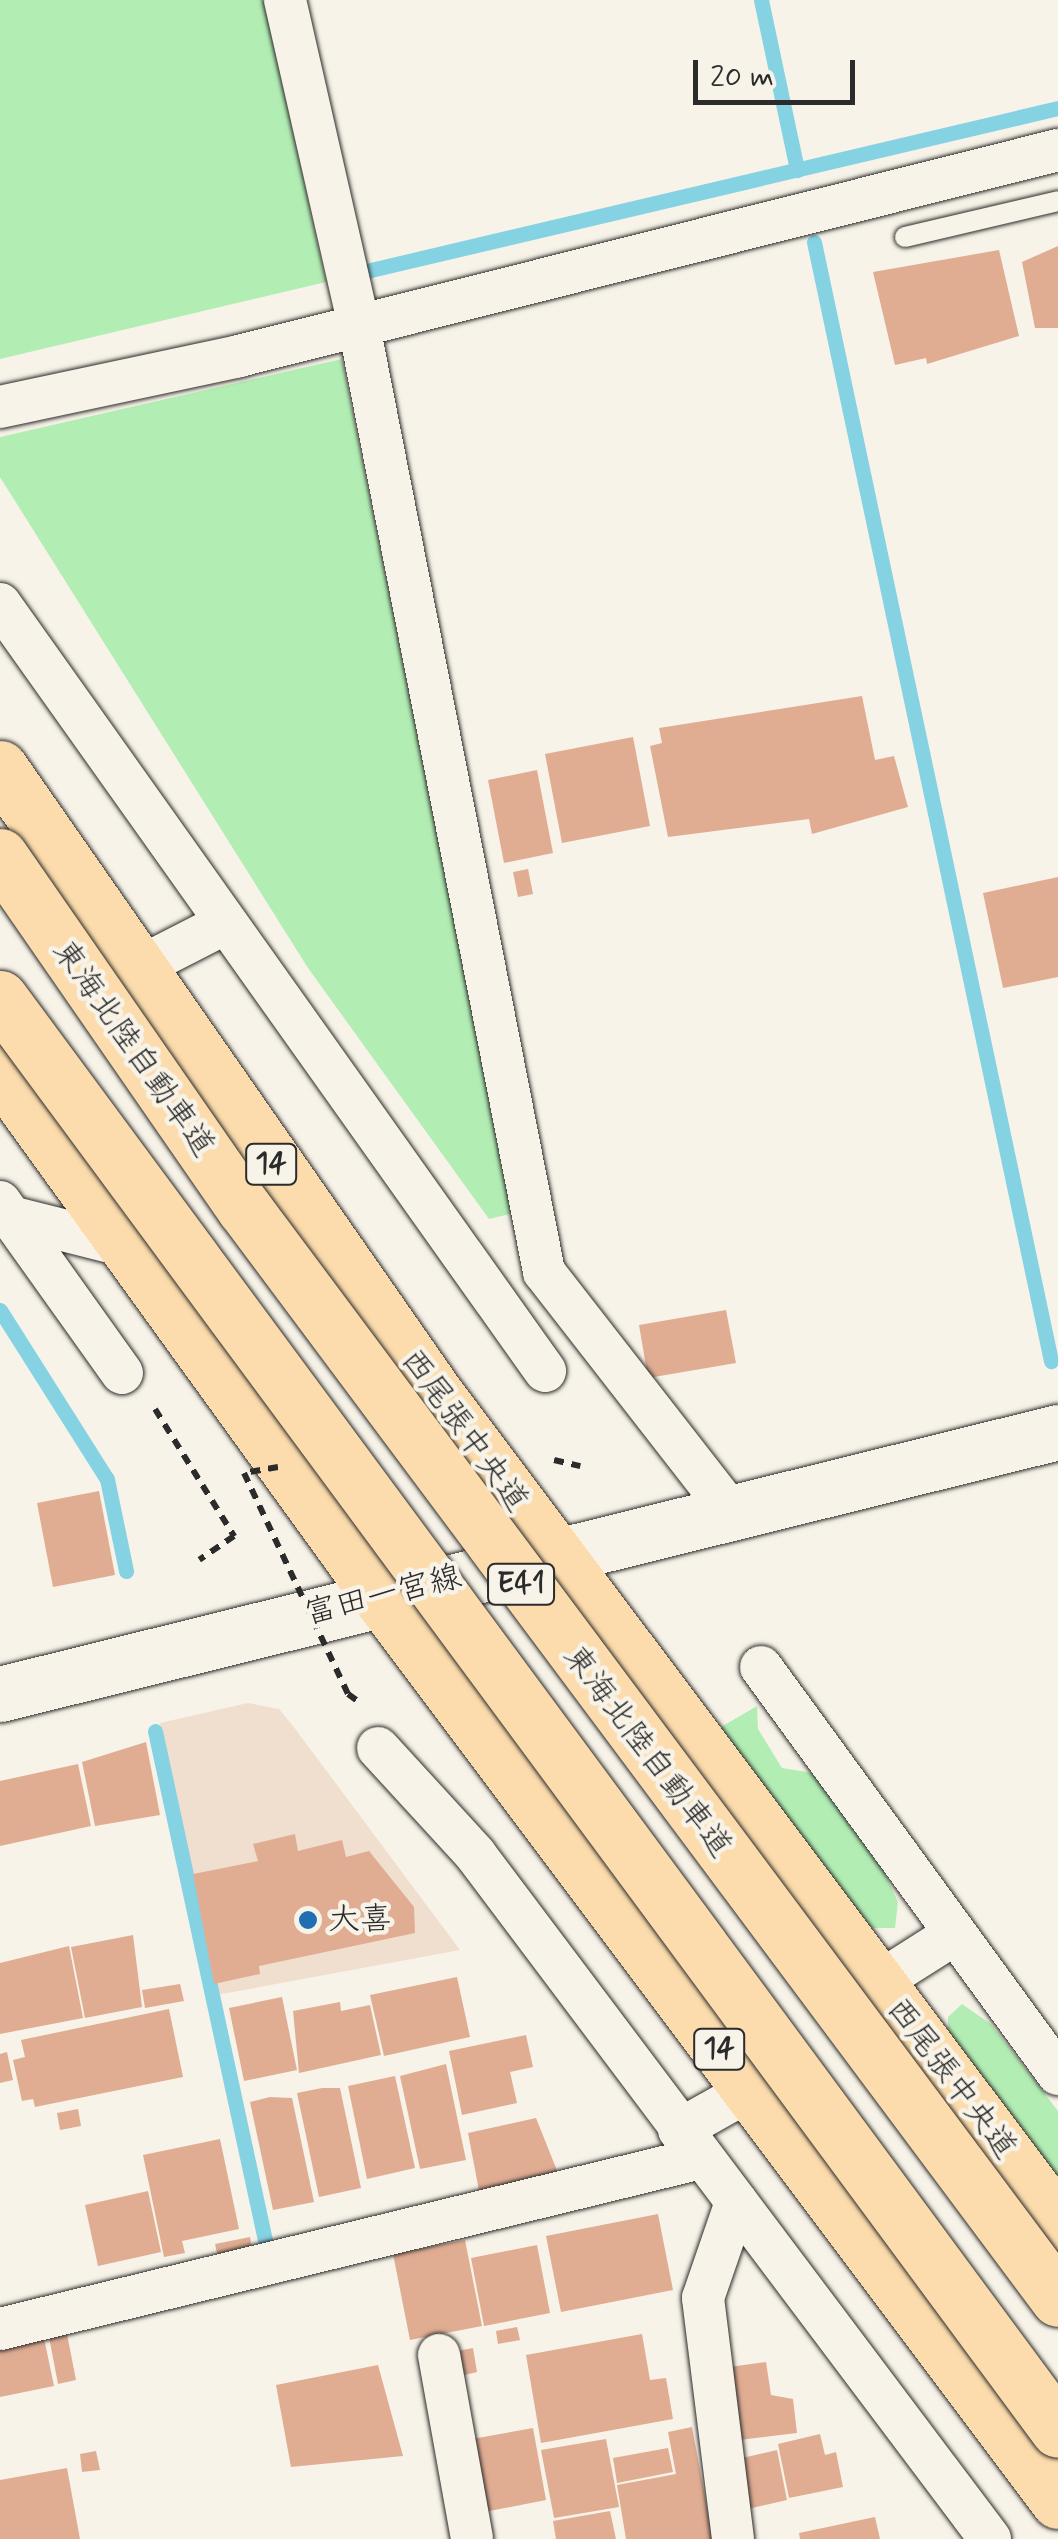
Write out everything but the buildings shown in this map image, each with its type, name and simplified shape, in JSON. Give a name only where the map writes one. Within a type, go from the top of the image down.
[{"type":"main road","name":"西尾張中央道","points":[[0,768],[136,969],[553,1552],[1058,2223]]},
{"type":"main road","name":"東海北陸自動車道","points":[[0,856],[244,1208],[1058,2300]]},
{"type":"main road","name":"E41","points":[[0,998],[1058,2430]]},
{"type":"main road","name":"14","points":[[0,1071],[122,1245],[380,1597],[1058,2502]]},
{"type":"main road","name":"富田一宮線","points":[[0,1694],[728,1508],[1058,1432]]},
{"type":"street","points":[[284,0],[358,326],[544,1272],[728,1508]]},
{"type":"street","points":[[0,406],[358,326],[1058,150]]},
{"type":"street","points":[[0,604],[222,925],[545,1371]]},
{"type":"street","points":[[136,969],[222,925]]},
{"type":"street","points":[[6,1210],[122,1245]]},
{"type":"street","points":[[6,1210],[122,1373]]},
{"type":"street","points":[[488,1292],[544,1272]]},
{"type":"street","points":[[760,1667],[1058,2074]]},
{"type":"street","points":[[378,1748],[475,1854],[990,2539]]},
{"type":"street","points":[[879,1982],[953,1935]]},
{"type":"street","points":[[0,2329],[690,2144],[750,2090]]},
{"type":"street","points":[[733,2539],[703,2298],[736,2202]]},
{"type":"street","points":[[439,2355],[472,2539]]},
{"type":"lane","points":[[905,237],[1058,201]]},
{"type":"path","points":[[199,1560],[234,1536],[200,1476]]},
{"type":"shaded area","points":[[248,1703],[279,1709],[460,1950],[211,1996],[160,1723]]},
{"type":"green space","points":[[0,0],[264,0],[326,282],[0,359]]},
{"type":"green space","points":[[342,359],[514,1213],[489,1219],[308,968],[0,477],[0,437]]},
{"type":"green space","points":[[757,1706],[758,1729],[782,1768],[813,1773],[879,1861],[898,1902],[895,1928],[856,1928],[709,1734]]},
{"type":"green space","points":[[962,2004],[991,2024],[1058,2111],[1058,2199],[948,2034],[948,2017]]},
{"type":"waterway","points":[[761,0],[797,170]]},
{"type":"waterway","points":[[358,273],[1058,108]]},
{"type":"waterway","points":[[814,242],[1051,1361]]},
{"type":"waterway","points":[[0,1310],[107,1479],[126,1571]]},
{"type":"waterway","points":[[155,1731],[266,2245]]},
{"type":"place","name":"大喜","points":[[308,1920]]}]
